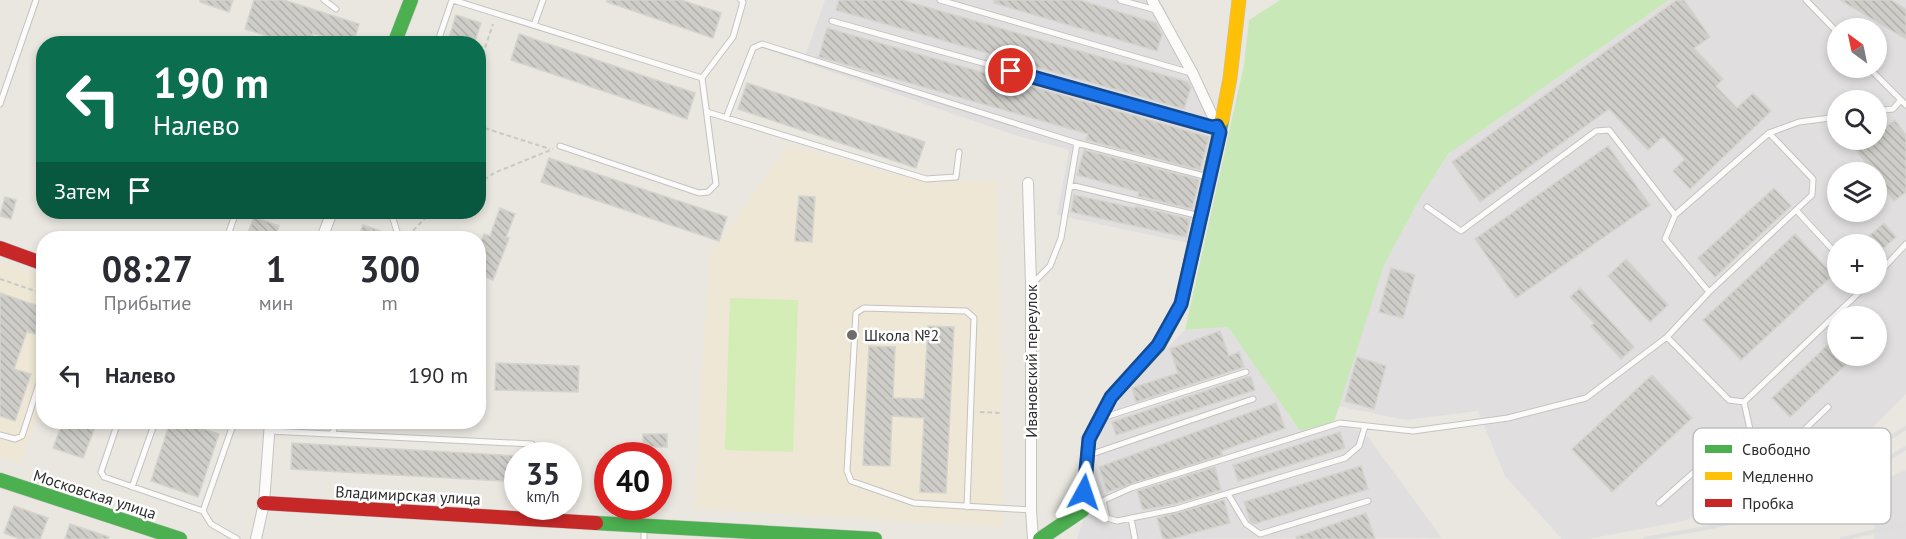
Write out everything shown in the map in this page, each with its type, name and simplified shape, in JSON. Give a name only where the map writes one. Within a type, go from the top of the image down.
[{"type":"street","points":[[397,36],[411,0]]},
{"type":"street","points":[[1152,0],[1193,74],[1219,129]]},
{"type":"street","points":[[1040,539],[1083,510],[1089,439],[1111,397],[1158,345],[1181,304],[1230,78],[1239,0]]},
{"type":"street","name":"Ивановский переулок","points":[[1028,183],[1033,539]]},
{"type":"street","points":[[0,248],[36,261]]},
{"type":"street","points":[[256,539],[264,503],[269,429]]},
{"type":"street","name":"Московская улица","points":[[0,480],[180,539]]},
{"type":"street","name":"Владимирская улица","points":[[264,503],[644,532],[875,539]]},
{"type":"lane","points":[[0,104],[36,0]]},
{"type":"lane","points":[[324,0],[336,9]]},
{"type":"lane","points":[[440,36],[453,0],[702,78]]},
{"type":"lane","points":[[534,25],[543,0]]},
{"type":"lane","points":[[560,146],[699,193],[708,192],[716,184],[702,78],[733,37],[743,2],[741,0]]},
{"type":"lane","points":[[940,0],[1193,74]]},
{"type":"lane","points":[[1120,0],[1158,11]]},
{"type":"lane","points":[[1806,0],[1827,22]]},
{"type":"lane","points":[[832,21],[1219,129]]},
{"type":"lane","points":[[726,118],[753,48],[762,44],[1077,143],[1210,177]]},
{"type":"lane","points":[[1878,78],[1906,105]]},
{"type":"lane","points":[[1887,110],[1893,109],[1900,101]]},
{"type":"lane","points":[[707,112],[926,179],[956,177],[959,152]]},
{"type":"lane","points":[[1710,292],[1665,239],[1675,215],[1769,133],[1799,122],[1827,118]]},
{"type":"lane","points":[[1427,207],[1461,231],[1596,131],[1609,130],[1675,215]]},
{"type":"lane","points":[[1083,510],[1131,488],[1340,423],[1413,431],[1508,418],[1586,398],[1667,337],[1710,292],[1812,195],[1813,179],[1769,133]]},
{"type":"lane","points":[[1031,285],[1050,266],[1060,238],[1077,143]]},
{"type":"lane","points":[[1070,185],[1201,216]]},
{"type":"lane","points":[[1796,210],[1827,244]]},
{"type":"lane","points":[[1887,264],[1906,244]]},
{"type":"lane","points":[[1744,402],[1857,294]]},
{"type":"lane","points":[[967,507],[974,318],[966,311],[864,308],[856,314],[847,471],[851,481],[914,503],[967,507],[1031,510]]},
{"type":"lane","points":[[1667,337],[1729,400],[1744,402]]},
{"type":"lane","points":[[1100,418],[1246,372]]},
{"type":"lane","points":[[0,435],[15,439],[21,436],[36,392]]},
{"type":"lane","points":[[1087,455],[1253,399]]},
{"type":"lane","points":[[1744,402],[1750,428]]},
{"type":"lane","points":[[1806,428],[1828,407]]},
{"type":"lane","points":[[1103,501],[1107,518],[1117,521],[1176,509],[1345,458],[1359,446],[1365,426]]},
{"type":"lane","points":[[116,429],[101,472],[104,477],[203,511],[211,524],[237,539]]},
{"type":"lane","points":[[132,487],[152,429]]},
{"type":"lane","points":[[203,511],[231,429]]},
{"type":"lane","points":[[293,429],[332,434],[504,443]]},
{"type":"lane","points":[[332,434],[334,429]]},
{"type":"lane","points":[[1659,504],[1693,473]]},
{"type":"lane","points":[[1228,494],[1246,524],[1260,534],[1368,501]]},
{"type":"lane","points":[[1131,518],[1135,539]]},
{"type":"path","points":[[486,45],[496,14]]},
{"type":"path","points":[[486,128],[553,149]]},
{"type":"path","points":[[486,178],[494,173],[560,146]]},
{"type":"path","points":[[413,231],[424,219]]},
{"type":"path","points":[[0,279],[36,291]]},
{"type":"path","points":[[971,412],[1001,413]]},
{"type":"shaded area","points":[[825,0],[1160,0],[1208,94],[1214,134],[1188,243],[1057,215],[1069,150],[1015,135],[803,62]]},
{"type":"shaded area","points":[[1669,0],[1906,0],[1906,394],[1872,428],[1693,428],[1693,517],[1684,521],[1588,539],[1562,539],[1505,476],[1478,411],[1405,420],[1338,406],[1384,265],[1419,200],[1448,154]]},
{"type":"shaded area","name":"Школа №2","points":[[788,145],[928,183],[998,180],[1003,527],[694,509],[709,256]]},
{"type":"shaded area","points":[[0,262],[36,275],[36,419],[20,464],[0,457]]},
{"type":"shaded area","points":[[1228,327],[1300,431],[1334,422],[1365,433],[1442,538],[1077,539],[1091,496],[1101,431],[1128,386],[1185,330]]},
{"type":"shaded area","points":[[1906,470],[1906,539],[1874,539],[1875,524],[1891,524],[1891,476]]},
{"type":"green space","points":[[1280,0],[1669,0],[1448,154],[1419,200],[1384,265],[1334,422],[1300,431],[1228,327],[1185,330],[1244,65],[1249,20]]},
{"type":"green space","points":[[730,298],[798,300],[793,452],[725,450]]},
{"type":"building","points":[[200,0],[233,0],[229,12],[200,2]]},
{"type":"building","points":[[254,0],[284,0],[359,24],[355,36],[322,36],[313,33],[312,36],[267,36],[245,29]]},
{"type":"building","points":[[607,0],[681,0],[721,13],[713,38],[607,2]]},
{"type":"building","points":[[839,0],[902,0],[1188,82],[1191,87],[1184,109],[836,10]]},
{"type":"building","points":[[994,0],[1079,0],[1156,23],[1162,34],[1157,51],[994,3]]},
{"type":"building","points":[[1677,0],[1684,0],[1710,37],[1694,48],[1723,79],[1716,86],[1737,108],[1753,93],[1771,111],[1690,189],[1673,171],[1685,159],[1663,136],[1648,150],[1609,109],[1480,202],[1452,162]]},
{"type":"building","points":[[1840,0],[1891,0],[1906,9],[1906,39],[1887,28],[1887,18],[1870,18]]},
{"type":"building","points":[[456,15],[481,23],[477,36],[449,36]]},
{"type":"building","points":[[827,28],[1209,137],[1200,170],[1086,140],[1088,134],[819,57]]},
{"type":"building","points":[[519,34],[695,93],[687,119],[511,60]]},
{"type":"building","points":[[747,83],[925,142],[916,168],[738,109]]},
{"type":"building","points":[[1895,120],[1906,135],[1906,192],[1894,201],[1887,192],[1887,162],[1865,162],[1856,150],[1887,150],[1887,126]]},
{"type":"building","points":[[1608,146],[1650,205],[1516,298],[1475,239]]},
{"type":"building","points":[[1084,150],[1197,179],[1199,181],[1192,209],[1138,196],[1139,192],[1077,175]]},
{"type":"building","points":[[549,158],[727,217],[719,241],[541,182]]},
{"type":"building","points":[[1774,188],[1791,206],[1715,277],[1698,258]]},
{"type":"building","points":[[1074,195],[1190,219],[1186,237],[1071,212]]},
{"type":"building","points":[[799,196],[815,197],[812,242],[795,241]]},
{"type":"building","points":[[5,197],[16,200],[11,219],[0,216]]},
{"type":"building","points":[[500,208],[515,214],[506,237],[509,238],[493,280],[486,277],[486,235],[490,236]]},
{"type":"building","points":[[253,219],[279,226],[277,231],[249,231]]},
{"type":"building","points":[[1884,223],[1896,237],[1887,245],[1887,234],[1871,234]]},
{"type":"building","points":[[363,225],[381,231],[361,231]]},
{"type":"building","points":[[1795,234],[1827,269],[1827,281],[1741,360],[1703,320]]},
{"type":"building","points":[[1626,259],[1668,305],[1650,322],[1608,276]]},
{"type":"building","points":[[1391,268],[1415,275],[1403,318],[1379,312]]},
{"type":"building","points":[[1580,288],[1634,347],[1621,359],[1591,326],[1594,323],[1570,297]]},
{"type":"building","points":[[0,293],[36,305],[36,331],[35,334],[27,331],[14,369],[31,374],[15,421],[0,416]]},
{"type":"building","points":[[928,326],[954,327],[946,493],[920,492],[924,418],[892,416],[890,466],[863,465],[869,346],[895,347],[893,398],[924,399]]},
{"type":"building","points":[[1220,331],[1229,356],[1239,352],[1244,367],[1136,402],[1132,388],[1178,373],[1170,349]]},
{"type":"building","points":[[1827,346],[1827,366],[1844,366],[1790,417],[1772,398]]},
{"type":"building","points":[[1357,357],[1386,366],[1374,409],[1345,401]]},
{"type":"building","points":[[496,363],[579,366],[578,392],[495,390]]},
{"type":"building","points":[[1652,375],[1692,418],[1612,492],[1572,449]]},
{"type":"building","points":[[1251,377],[1255,390],[1116,435],[1112,422]]},
{"type":"building","points":[[1276,403],[1285,428],[1221,451],[1222,455],[1107,492],[1099,467]]},
{"type":"building","points":[[60,429],[94,429],[83,458],[53,448]]},
{"type":"building","points":[[168,429],[203,429],[219,434],[198,497],[151,481]]},
{"type":"building","points":[[1340,432],[1345,448],[1238,481],[1233,465]]},
{"type":"building","points":[[643,434],[667,434],[667,442],[643,442]]},
{"type":"building","points":[[292,443],[504,455],[504,481],[291,469]]},
{"type":"building","points":[[1361,466],[1368,489],[1254,524],[1250,521],[1244,502]]},
{"type":"building","points":[[1215,467],[1221,490],[1175,504],[1143,510],[1137,491]]},
{"type":"building","points":[[1224,500],[1230,523],[1171,539],[1163,539],[1157,518]]},
{"type":"building","points":[[14,506],[48,518],[40,539],[20,539],[4,533]]},
{"type":"building","points":[[1366,513],[1375,539],[1297,539],[1296,537]]},
{"type":"building","points":[[70,524],[109,537],[108,539],[65,539]]},
{"type":"railway","points":[[1891,437],[1906,428]]},
{"type":"railway","points":[[1891,457],[1906,448]]},
{"type":"railway","points":[[1645,539],[1728,524]]},
{"type":"railway","points":[[1842,539],[1906,524]]},
{"type":"traffic: fast","points":[[397,36],[411,0]]},
{"type":"traffic: fast","points":[[1040,539],[1083,510],[1089,439],[1111,397],[1159,345],[1181,304],[1222,120]]},
{"type":"traffic: fast","points":[[0,480],[180,539]]},
{"type":"traffic: fast","points":[[596,523],[875,539]]},
{"type":"traffic: slow","points":[[1222,120],[1230,78],[1239,0]]},
{"type":"traffic: jam","points":[[0,248],[36,261]]},
{"type":"traffic: jam","points":[[264,503],[596,523]]},
{"type":"place","name":"Школа №2","points":[[852,335]]},
{"type":"route","points":[[1011,71],[1212,127],[1217,126],[1220,132],[1181,304],[1158,345],[1111,397],[1089,439],[1084,492]]}]
